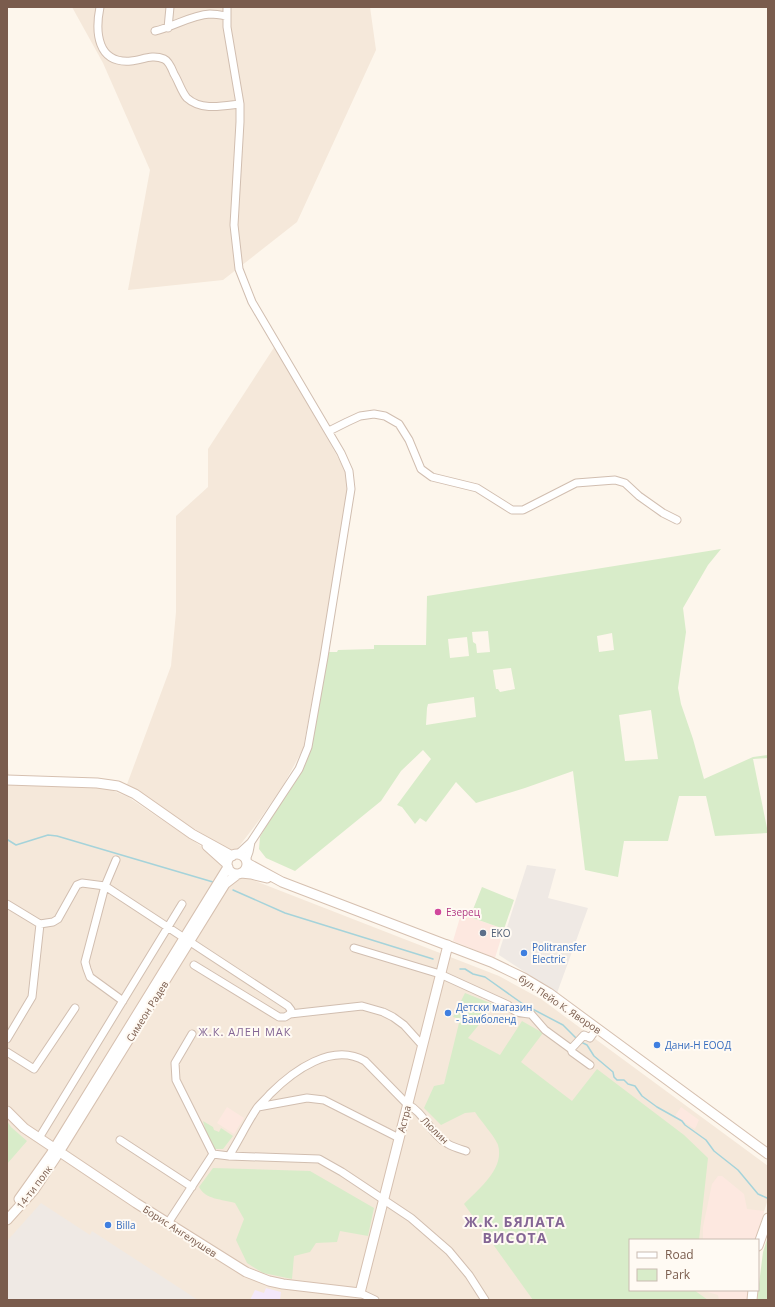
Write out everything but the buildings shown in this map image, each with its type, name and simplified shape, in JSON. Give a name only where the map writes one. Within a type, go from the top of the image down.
[{"type":"street","points":[[100,7],[97,22],[99,40],[104,52],[113,59],[130,62],[153,57],[165,60],[171,67],[187,98],[201,106],[220,107],[240,104]]},
{"type":"street","points":[[168,28],[170,7]]},
{"type":"street","points":[[227,7],[226,16],[240,104],[234,226],[239,269],[252,302],[341,453],[349,471],[351,489],[318,696],[308,747],[299,769],[251,842],[231,860]]},
{"type":"street","points":[[155,31],[168,28],[179,22],[202,15],[211,14],[226,16]]},
{"type":"street","points":[[329,431],[360,416],[374,414],[385,416],[399,424],[409,440],[421,469],[432,477],[477,488],[512,510],[523,510],[576,483],[615,480],[625,483],[639,496],[663,514],[677,520]]},
{"type":"street","points":[[7,780],[97,783],[118,786],[135,794],[231,860],[244,857],[247,861]]},
{"type":"street","points":[[231,860],[232,872],[239,874],[245,870],[251,842]]},
{"type":"street","points":[[116,860],[105,886],[86,962],[86,969],[90,977],[123,1001]]},
{"type":"street","name":"Симеон Радев","points":[[187,940],[231,860]]},
{"type":"street","name":"бул. Пейо К. Яворов","points":[[247,861],[282,882]]},
{"type":"street","name":"Симеон Радев","points":[[57,1150],[187,940],[225,884],[239,874]]},
{"type":"street","name":"бул. Пейо К. Яворов","points":[[239,874],[251,874],[282,882],[491,962],[524,978],[549,993],[768,1154]]},
{"type":"street","points":[[7,904],[40,924],[53,922],[58,919],[77,885],[82,883],[105,886],[288,1006],[290,1014]]},
{"type":"street","points":[[39,1138],[182,904]]},
{"type":"street","points":[[7,1039],[32,997],[40,924]]},
{"type":"street","name":"Астра","points":[[360,1293],[448,945]]},
{"type":"street","points":[[354,948],[440,974],[508,1005],[517,1013],[531,1014],[545,1030],[573,1048]]},
{"type":"street","points":[[194,965],[279,1017],[285,1017],[290,1014],[362,1006],[383,1012],[393,1017],[404,1025],[422,1045]]},
{"type":"street","points":[[7,1052],[34,1069],[75,1008]]},
{"type":"street","points":[[590,1065],[572,1052],[573,1048],[584,1035],[590,1038],[597,1028]]},
{"type":"street","points":[[192,1034],[175,1062],[176,1080],[213,1154]]},
{"type":"street","name":"Люлин","points":[[229,1156],[258,1107],[283,1082],[309,1064],[338,1055],[351,1055],[365,1061],[408,1104],[414,1108],[430,1127],[448,1144],[466,1151]]},
{"type":"street","points":[[258,1107],[307,1098],[324,1100],[399,1138]]},
{"type":"street","name":"Борис Ангелушев","points":[[7,1111],[14,1119],[39,1138],[232,1264],[263,1279],[296,1287],[346,1290],[360,1293],[375,1300]]},
{"type":"street","points":[[120,1140],[192,1187]]},
{"type":"street","name":"14-ти полк","points":[[7,1212],[57,1150]]},
{"type":"street","name":"14-ти полк","points":[[7,1220],[34,1190],[57,1150]]},
{"type":"street","points":[[213,1154],[229,1156],[319,1159],[383,1198],[411,1218],[449,1251],[469,1275],[485,1300]]},
{"type":"street","points":[[168,1223],[213,1154]]},
{"type":"street","points":[[759,1243],[768,1218]]},
{"type":"shaded area","points":[[72,7],[370,7],[376,50],[297,222],[223,280],[128,290],[150,170],[103,63]]},
{"type":"shaded area","points":[[275,346],[345,470],[348,486],[335,576],[303,749],[284,784],[234,853],[126,787],[171,666],[176,612],[176,516],[208,487],[208,449]]},
{"type":"shaded area","points":[[7,750],[9,780],[104,787],[128,797],[250,879],[499,976],[541,999],[768,1166],[768,1199],[755,1239],[629,1239],[629,1291],[748,1291],[748,1300],[7,1300]]},
{"type":"shaded area","points":[[527,865],[556,869],[548,898],[588,908],[557,993],[499,955]]},
{"type":"shaded area","points":[[461,914],[504,929],[495,958],[453,941]]},
{"type":"shaded area","points":[[227,1107],[244,1118],[234,1134],[217,1123]]},
{"type":"shaded area","points":[[681,1107],[699,1120],[695,1129],[675,1116]]},
{"type":"shaded area","points":[[718,1176],[722,1176],[744,1194],[747,1209],[764,1211],[755,1239],[703,1239],[703,1227],[712,1184]]},
{"type":"shaded area","points":[[41,1203],[90,1235],[92,1231],[198,1300],[7,1300],[7,1241]]},
{"type":"shaded area","points":[[266,1288],[281,1292],[280,1300],[250,1300],[255,1290],[264,1293]]},
{"type":"shaded area","points":[[704,1291],[748,1291],[748,1300],[719,1300],[718,1295]]},
{"type":"green space","points":[[721,549],[708,565],[683,608],[686,632],[678,688],[681,704],[693,739],[704,779],[753,757],[768,755],[768,758],[753,759],[768,833],[715,836],[706,796],[679,796],[668,841],[624,841],[618,877],[585,870],[573,771],[476,803],[456,782],[426,822],[420,818],[415,824],[402,807],[397,805],[431,759],[423,750],[401,771],[381,801],[295,871],[266,858],[259,849],[260,837],[276,808],[302,770],[309,754],[329,652],[337,652],[338,650],[374,649],[374,645],[426,645],[427,596]],"holes":[[[488,631],[490,652],[477,653],[476,644],[473,642],[472,632]],[[612,633],[614,650],[599,652],[597,636]],[[467,637],[469,656],[450,658],[448,639]],[[511,668],[515,689],[500,692],[496,689],[493,670]],[[474,697],[476,717],[426,725],[428,704]],[[651,710],[658,759],[625,761],[619,715]]]},
{"type":"green space","points":[[482,887],[514,900],[504,929],[470,917]]},
{"type":"green space","points":[[465,993],[495,1005],[468,1038],[500,1055],[522,1021],[543,1033],[521,1062],[572,1101],[597,1069],[684,1135],[708,1158],[699,1239],[629,1239],[629,1291],[695,1291],[708,1300],[533,1300],[464,1204],[483,1185],[494,1170],[498,1162],[499,1154],[497,1142],[475,1112],[465,1113],[441,1125],[424,1108],[434,1086],[444,1084],[460,1019],[453,1017]]},
{"type":"green space","points":[[7,1121],[11,1127],[27,1141],[7,1164]]},
{"type":"green space","points":[[203,1121],[213,1127],[214,1130],[219,1132],[221,1128],[233,1136],[223,1149],[213,1149],[207,1136]]},
{"type":"green space","points":[[213,1168],[310,1171],[374,1208],[368,1236],[340,1231],[337,1242],[316,1243],[310,1252],[294,1256],[292,1279],[263,1273],[247,1263],[236,1240],[244,1219],[235,1203],[210,1197],[199,1187]]},
{"type":"green space","points":[[768,1236],[768,1300],[757,1300],[759,1291],[763,1252]]},
{"type":"waterway","points":[[8,840],[16,845],[48,835],[57,836],[213,882]]},
{"type":"waterway","points":[[233,890],[285,913],[433,959]]},
{"type":"waterway","points":[[460,969],[465,969],[473,974],[485,977],[523,1004],[563,1025],[577,1039]]},
{"type":"waterway","points":[[581,1042],[587,1045],[594,1056],[613,1072],[614,1077],[617,1080],[624,1080],[628,1084],[635,1086],[642,1096],[657,1107],[682,1121],[685,1125],[706,1140],[714,1151],[738,1170],[758,1194],[767,1198]]},
{"type":"place","name":"Езерец","points":[[438,912]]},
{"type":"place","name":"EKO","points":[[483,933]]},
{"type":"place","name":"Politransfer Electric","points":[[524,953]]},
{"type":"place","name":"Детски магазин - Бамболенд","points":[[448,1013]]},
{"type":"place","name":"Дани-Н ЕООД","points":[[657,1045]]},
{"type":"place","name":"Billa","points":[[108,1225]]},
{"type":"district","name":"Ж.К. АЛЕН МАК","points":[[245,1031]]},
{"type":"district","name":"Ж.К. БЯЛАТА ВИСОТА","points":[[515,1230]]}]
